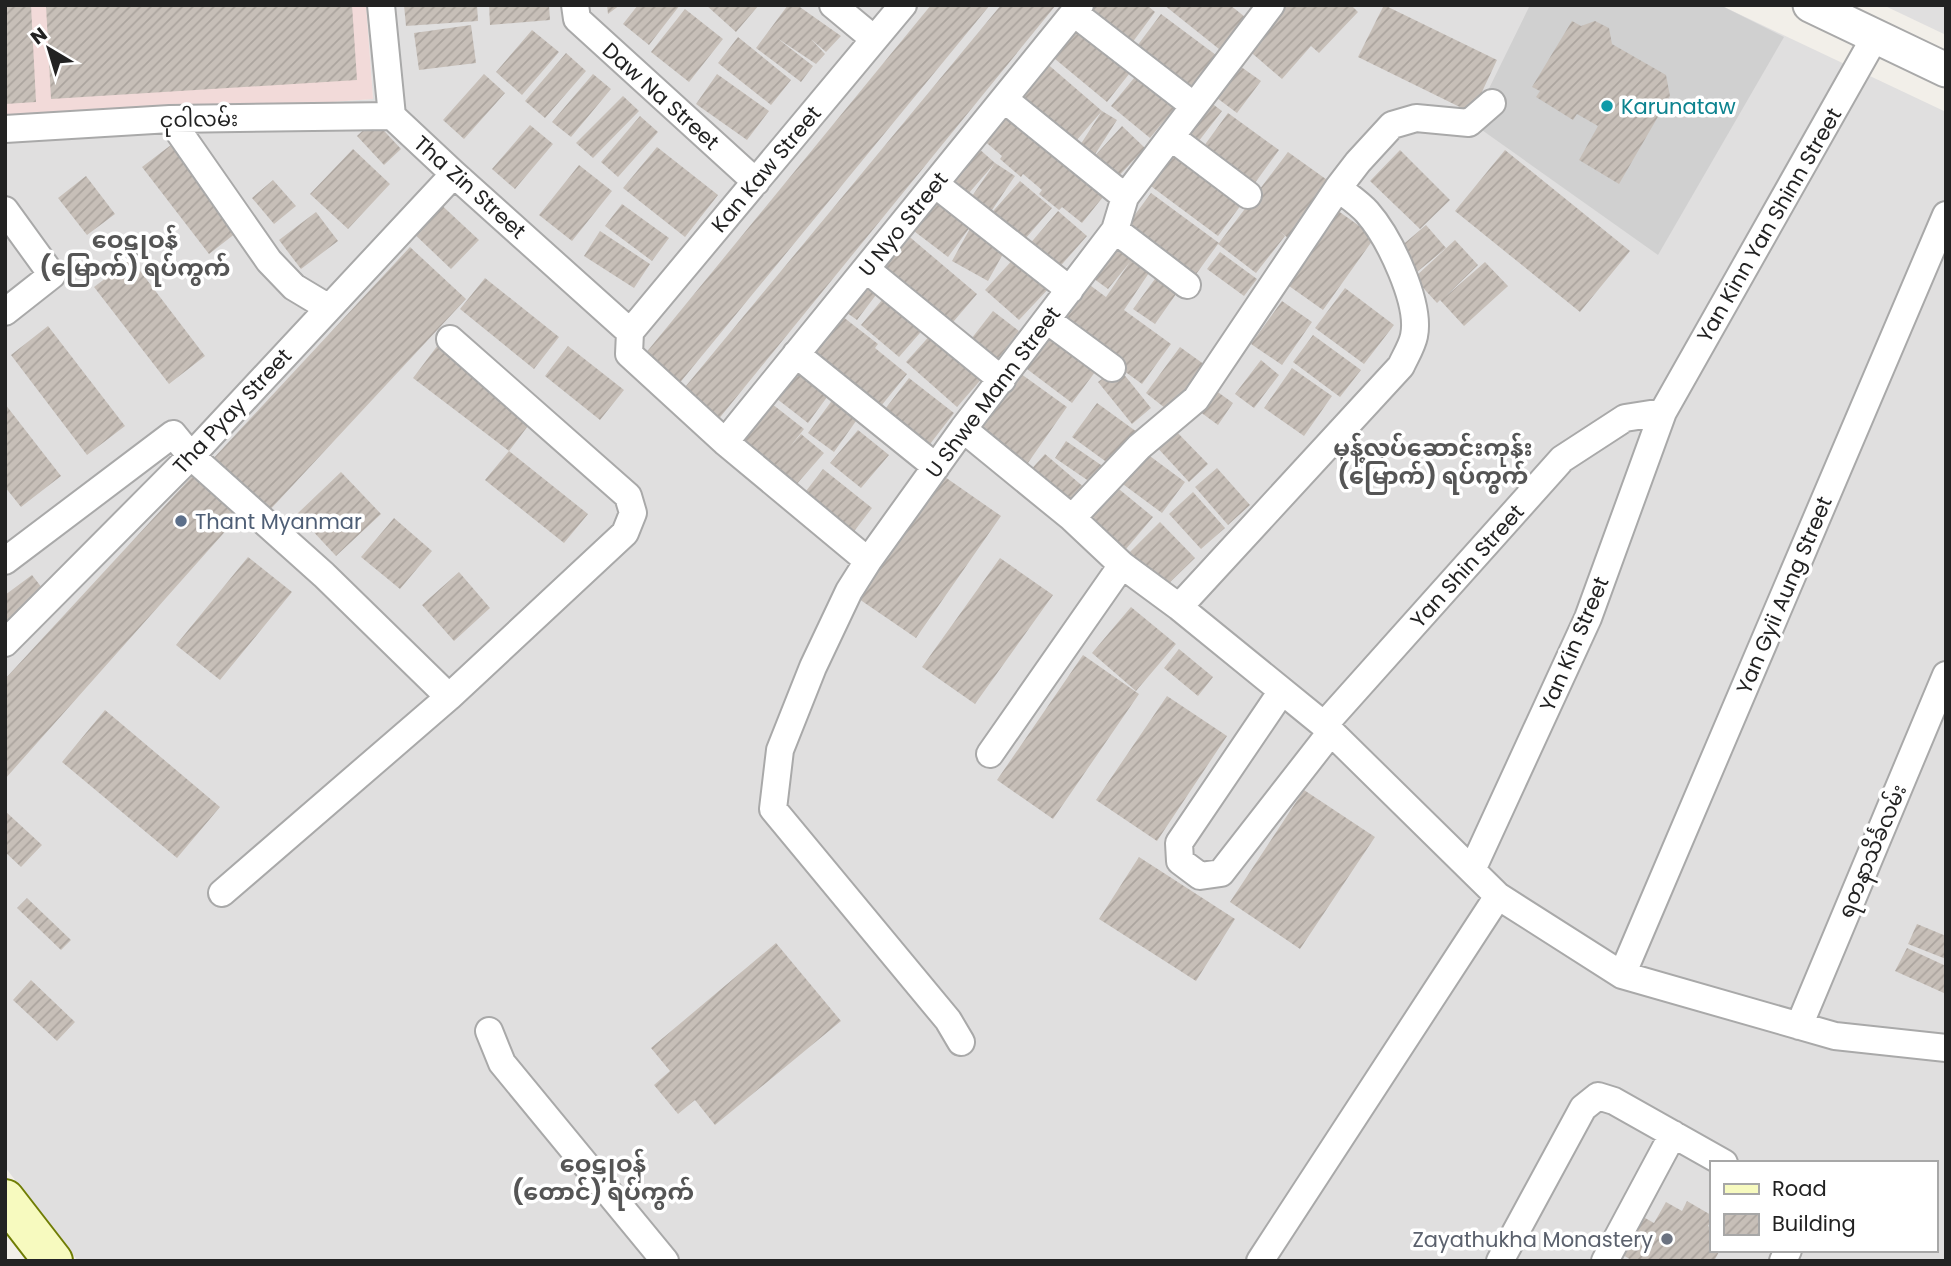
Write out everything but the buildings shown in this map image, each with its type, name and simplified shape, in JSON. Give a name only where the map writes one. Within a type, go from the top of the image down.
[{"type":"main road","points":[[11,1206],[53,1261]]},
{"type":"street","points":[[381,5],[392,116]]},
{"type":"street","name":"Daw Na Street","points":[[575,5],[577,19],[756,181]]},
{"type":"street","points":[[833,5],[874,39]]},
{"type":"street","name":"Kan Kaw Street","points":[[630,332],[903,5]]},
{"type":"street","name":"U Shwe Mann Street","points":[[961,1042],[948,1020],[773,810],[780,750],[818,656],[849,591],[963,429],[1115,230],[1125,197],[1271,5]]},
{"type":"street","points":[[1810,5],[1946,70]]},
{"type":"street","points":[[1077,9],[1194,106]]},
{"type":"street","name":"U Nyo Street","points":[[725,442],[1077,9]]},
{"type":"street","name":"Yan Kinn Yan Shinn Street","points":[[1663,412],[1875,37]]},
{"type":"street","points":[[1004,99],[1125,197]]},
{"type":"street","points":[[1072,518],[1139,447],[1196,400],[1338,188],[1357,162],[1392,125],[1416,118],[1469,123],[1492,103]]},
{"type":"street","name":"ငုဝါလမ်း","points":[[5,129],[170,119],[392,116]]},
{"type":"street","name":"Tha Zin Street","points":[[392,116],[630,332]]},
{"type":"street","points":[[170,119],[270,261],[294,287],[329,308]]},
{"type":"street","points":[[1171,137],[1248,195]]},
{"type":"street","name":"Tha Pyay Street","points":[[5,643],[191,456],[454,174]]},
{"type":"street","points":[[935,184],[1070,290]]},
{"type":"street","points":[[1179,607],[1401,366],[1414,336],[1415,313],[1408,286],[1379,229],[1366,211],[1338,188]]},
{"type":"street","points":[[5,210],[52,275],[5,312]]},
{"type":"street","name":"Yan Gyii Aung Street","points":[[1622,975],[1946,215]]},
{"type":"street","points":[[1115,230],[1187,285]]},
{"type":"street","points":[[866,269],[1002,380]]},
{"type":"street","points":[[1047,320],[1112,368]]},
{"type":"street","points":[[630,332],[629,354],[725,442],[869,561]]},
{"type":"street","points":[[222,893],[449,697],[625,533],[633,513],[628,496],[450,339]]},
{"type":"street","points":[[796,354],[936,467]]},
{"type":"street","name":"Yan Shin Street","points":[[1282,691],[1178,843],[1180,861],[1200,876],[1221,873],[1327,729],[1562,460],[1625,418],[1663,412]]},
{"type":"street","name":"Yan Kin Street","points":[[1472,870],[1588,618],[1663,412]]},
{"type":"street","points":[[963,429],[1072,518],[1122,565],[1179,607],[1327,729],[1498,896],[1622,975],[1835,1036],[1946,1048]]},
{"type":"street","points":[[9,549],[173,434],[191,456],[324,575],[449,697]]},
{"type":"street","points":[[990,754],[1122,565]]},
{"type":"street","name":"ရတနာသိင်္ခလမ်း","points":[[1799,1026],[1946,675]]},
{"type":"street","points":[[1260,1261],[1498,896]]},
{"type":"street","points":[[489,1031],[502,1063],[665,1261]]},
{"type":"street","points":[[1500,1261],[1583,1108],[1598,1096],[1614,1101],[1720,1161]]},
{"type":"street","points":[[1605,1261],[1673,1134]]},
{"type":"shaded area","points":[[5,5],[366,5],[373,99],[5,126]]},
{"type":"shaded area","points":[[366,5],[1720,5],[1946,112],[1946,1261],[78,1261],[5,1167],[5,126],[373,99]]},
{"type":"shaded area","points":[[1530,5],[1720,5],[1784,37],[1658,255],[1472,123]]},
{"type":"shaded area","points":[[1883,5],[1946,5],[1946,35]]},
{"type":"place","name":"Karunataw","points":[[1607,106]]},
{"type":"place","name":"Thant Myanmar","points":[[181,521]]},
{"type":"place","name":"Zayathukha Monastery","points":[[1667,1239]]},
{"type":"district","name":"ဝေဠုဝန် (မြောက်) ရပ်ကွက်","points":[[135,253]]},
{"type":"district","name":"မုန့်လုပ်ဆောင်းကုန်း (မြောက်) ရပ်ကွက်","points":[[1433,461]]},
{"type":"district","name":"ဝေဠုဝန် (တောင်) ရပ်ကွက်","points":[[603,1177]]}]
